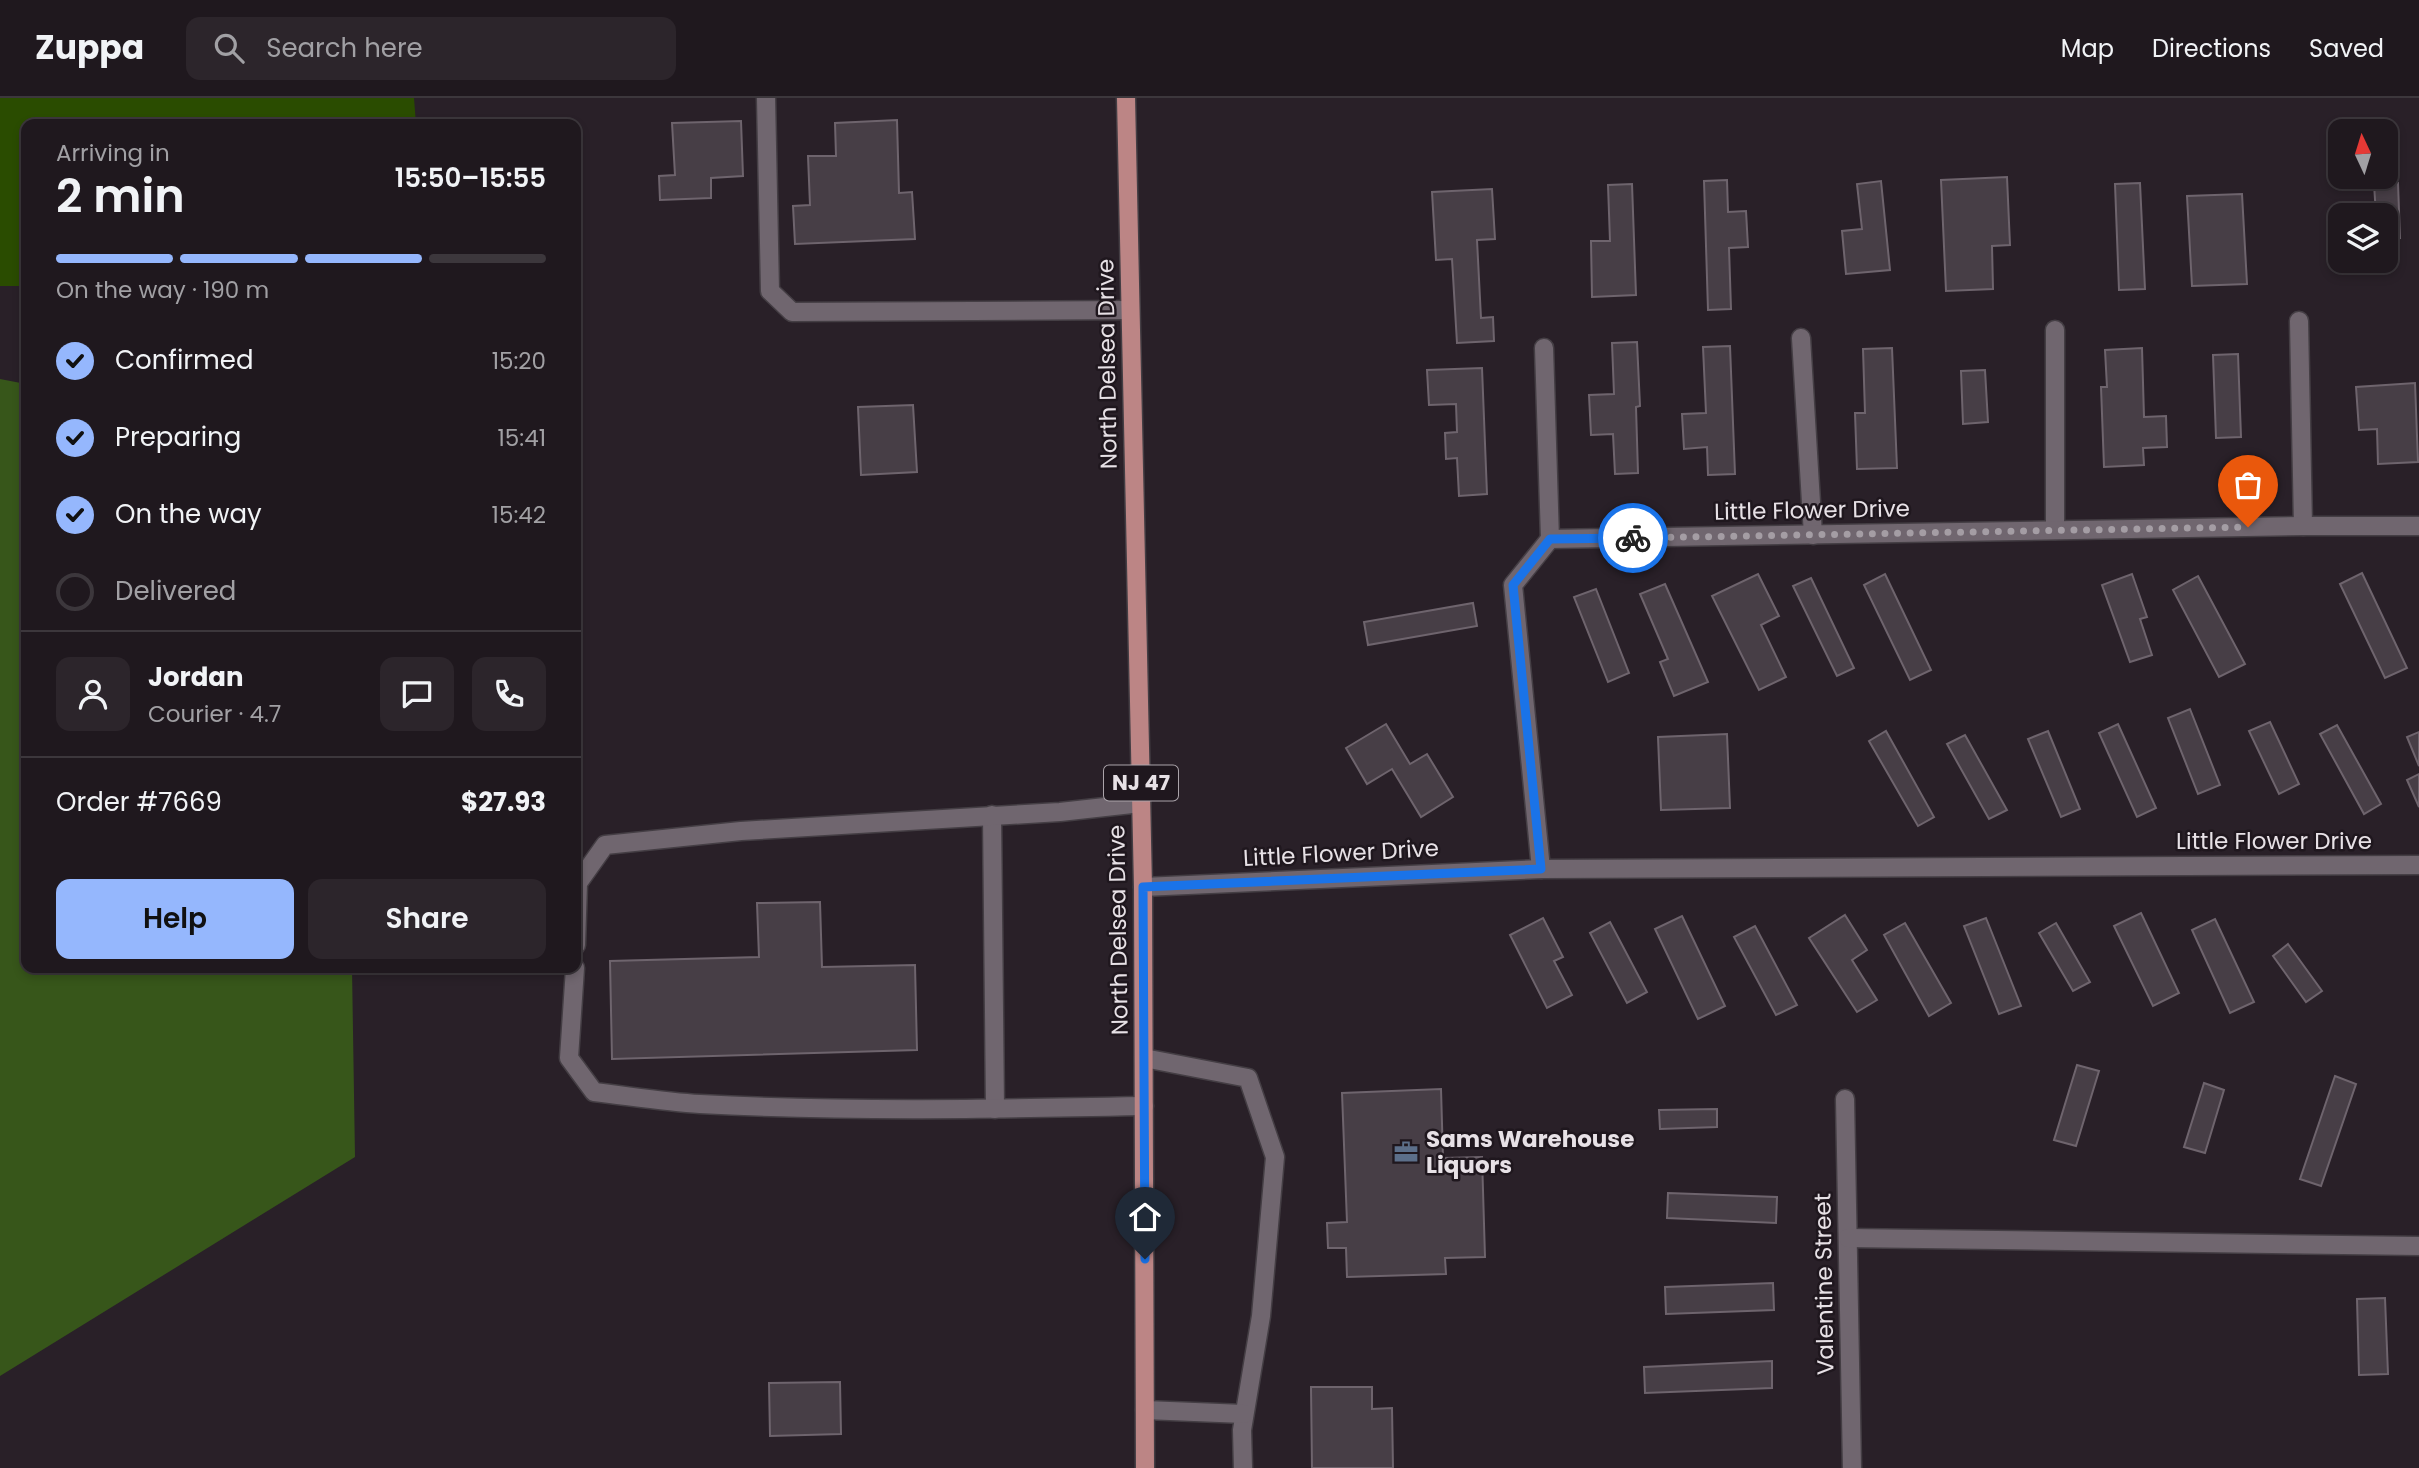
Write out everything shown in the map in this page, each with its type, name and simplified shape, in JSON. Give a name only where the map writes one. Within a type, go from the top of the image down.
[{"type":"main road","name":"North Delsea Drive","points":[[1126,98],[1143,887],[1145,1468]]},
{"type":"lane","points":[[765,98],[770,291],[792,312],[1130,310]]},
{"type":"lane","points":[[2299,321],[2303,526]]},
{"type":"lane","points":[[2055,330],[2055,530]]},
{"type":"lane","points":[[1801,338],[1813,534]]},
{"type":"lane","points":[[1541,869],[1513,585],[1550,539],[1544,348]]},
{"type":"lane","name":"Little Flower Drive","points":[[1550,539],[2419,526]]},
{"type":"lane","points":[[581,879],[605,845],[741,831],[1060,812],[1141,803]]},
{"type":"lane","points":[[992,815],[995,1109]]},
{"type":"lane","name":"Little Flower Drive","points":[[1143,887],[1541,869],[2419,865]]},
{"type":"lane","points":[[575,973],[569,1058],[594,1092],[698,1104],[821,1108],[1144,1106]]},
{"type":"lane","points":[[1144,1058],[1248,1078],[1275,1157],[1261,1316],[1242,1430],[1243,1468]]},
{"type":"lane","name":"Valentine Street","points":[[1845,1099],[1852,1468]]},
{"type":"lane","points":[[1848,1238],[2419,1246]]},
{"type":"lane","points":[[1145,1410],[1244,1415]]},
{"type":"green space","points":[[0,98],[414,98],[416,119],[21,119],[21,286],[0,286]]},
{"type":"green space","points":[[0,379],[21,383],[21,973],[352,973],[355,1157],[0,1376]]},
{"type":"building","points":[[897,120],[899,193],[912,192],[915,239],[795,244],[793,206],[810,205],[808,156],[836,156],[835,123]]},
{"type":"building","points":[[741,121],[743,176],[711,178],[711,198],[660,200],[659,176],[675,175],[672,123]]},
{"type":"building","points":[[2007,177],[2010,245],[1992,246],[1993,289],[1946,291],[1941,180]]},
{"type":"building","points":[[1727,180],[1728,212],[1746,211],[1748,247],[1729,248],[1731,309],[1708,310],[1704,181]]},
{"type":"building","points":[[1881,181],[1890,270],[1846,274],[1842,231],[1862,229],[1857,184]]},
{"type":"building","points":[[2140,183],[2145,289],[2119,290],[2115,184]]},
{"type":"building","points":[[2398,183],[2400,238],[2398,203],[2375,203],[2374,189],[2398,189]]},
{"type":"building","points":[[1632,184],[1636,295],[1592,297],[1591,241],[1610,241],[1608,185]]},
{"type":"building","points":[[1492,189],[1495,239],[1477,240],[1481,318],[1493,317],[1494,341],[1457,343],[1452,259],[1436,260],[1432,192]]},
{"type":"building","points":[[2242,194],[2247,284],[2192,286],[2187,196]]},
{"type":"building","points":[[1637,342],[1640,406],[1636,407],[1638,473],[1615,474],[1613,434],[1591,435],[1589,395],[1614,394],[1612,343]]},
{"type":"building","points":[[1730,346],[1735,474],[1708,475],[1707,447],[1684,449],[1682,414],[1706,413],[1703,347]]},
{"type":"building","points":[[1892,348],[1897,468],[1857,469],[1855,413],[1865,413],[1863,349]]},
{"type":"building","points":[[2142,348],[2144,417],[2166,416],[2167,447],[2143,448],[2144,465],[2104,467],[2101,387],[2107,387],[2105,350]]},
{"type":"building","points":[[2238,354],[2241,437],[2216,438],[2213,355]]},
{"type":"building","points":[[1482,368],[1487,494],[1459,496],[1457,458],[1446,459],[1445,433],[1457,432],[1456,404],[1429,405],[1427,370]]},
{"type":"building","points":[[1985,370],[1988,422],[1963,424],[1961,371]]},
{"type":"building","points":[[2415,383],[2418,462],[2378,464],[2377,429],[2359,430],[2356,387]]},
{"type":"building","points":[[913,405],[917,472],[861,475],[858,407]]},
{"type":"building","points":[[2362,573],[2407,668],[2385,678],[2340,584]]},
{"type":"building","points":[[1758,574],[1779,616],[1761,625],[1786,677],[1759,690],[1712,596]]},
{"type":"building","points":[[1885,574],[1931,670],[1910,680],[1864,585]]},
{"type":"building","points":[[2132,574],[2147,617],[2140,619],[2152,655],[2130,662],[2102,585]]},
{"type":"building","points":[[2198,576],[2245,664],[2219,677],[2173,590]]},
{"type":"building","points":[[1811,578],[1854,668],[1837,676],[1793,586]]},
{"type":"building","points":[[1665,584],[1708,682],[1674,696],[1660,662],[1668,659],[1640,594]]},
{"type":"building","points":[[1596,589],[1629,673],[1608,682],[1574,597]]},
{"type":"building","points":[[1473,603],[1477,626],[1368,645],[1364,622]]},
{"type":"building","points":[[2190,709],[2220,785],[2198,794],[2168,718]]},
{"type":"building","points":[[2270,722],[2299,784],[2279,794],[2249,731]]},
{"type":"building","points":[[1386,724],[1410,764],[1427,754],[1453,797],[1421,817],[1392,769],[1367,784],[1346,748]]},
{"type":"building","points":[[2118,724],[2156,808],[2137,817],[2099,733]]},
{"type":"building","points":[[2337,725],[2381,804],[2364,814],[2320,734]]},
{"type":"building","points":[[1886,731],[1934,817],[1918,826],[1869,741]]},
{"type":"building","points":[[2048,731],[2080,809],[2061,817],[2028,739]]},
{"type":"building","points":[[2419,732],[2419,766],[2407,737]]},
{"type":"building","points":[[1727,734],[1730,808],[1661,810],[1658,737]]},
{"type":"building","points":[[1965,735],[2007,810],[1989,819],[1947,744]]},
{"type":"building","points":[[2419,774],[2419,807],[2407,780]]},
{"type":"building","points":[[820,902],[822,967],[915,965],[917,1050],[612,1059],[610,961],[759,957],[757,903]]},
{"type":"building","points":[[2141,913],[2179,993],[2153,1006],[2114,926]]},
{"type":"building","points":[[1845,915],[1867,950],[1852,960],[1877,1000],[1857,1012],[1809,938]]},
{"type":"building","points":[[1682,916],[1725,1006],[1698,1019],[1655,929]]},
{"type":"building","points":[[1543,918],[1563,957],[1554,961],[1572,995],[1547,1008],[1510,935]]},
{"type":"building","points":[[1986,918],[2021,1006],[1999,1014],[1964,926]]},
{"type":"building","points":[[2215,919],[2254,1002],[2230,1013],[2192,930]]},
{"type":"building","points":[[1610,922],[1647,992],[1627,1003],[1590,933]]},
{"type":"building","points":[[1905,923],[1951,1003],[1929,1016],[1884,935]]},
{"type":"building","points":[[2056,923],[2090,982],[2073,991],[2039,933]]},
{"type":"building","points":[[1755,926],[1797,1005],[1776,1015],[1734,937]]},
{"type":"building","points":[[2288,944],[2322,991],[2306,1002],[2273,956]]},
{"type":"building","points":[[2077,1065],[2099,1071],[2076,1146],[2054,1140]]},
{"type":"building","points":[[2335,1076],[2356,1084],[2321,1186],[2300,1179]]},
{"type":"building","points":[[2204,1083],[2224,1090],[2205,1153],[2184,1147]]},
{"type":"building","points":[[1441,1089],[1443,1158],[1482,1157],[1485,1257],[1445,1258],[1446,1274],[1347,1277],[1346,1248],[1328,1248],[1327,1223],[1347,1222],[1342,1093]]},
{"type":"building","points":[[1717,1109],[1717,1127],[1660,1129],[1659,1110]]},
{"type":"building","points":[[1668,1193],[1777,1197],[1776,1223],[1667,1218]]},
{"type":"building","points":[[1773,1283],[1774,1310],[1666,1314],[1665,1287]]},
{"type":"building","points":[[2385,1298],[2388,1374],[2359,1375],[2357,1299]]},
{"type":"building","points":[[1772,1361],[1772,1388],[1645,1393],[1644,1367]]},
{"type":"building","points":[[840,1382],[841,1434],[770,1436],[769,1383]]},
{"type":"building","points":[[1311,1387],[1372,1387],[1372,1409],[1392,1408],[1393,1468],[1312,1468]]},
{"type":"way so far","points":[[1633,538],[2248,527]]},
{"type":"place","name":"Sams Warehouse Liquors","points":[[1406,1152]]},
{"type":"route","points":[[1145,1259],[1143,887],[1541,869],[1513,585],[1550,539],[1633,538]]}]
